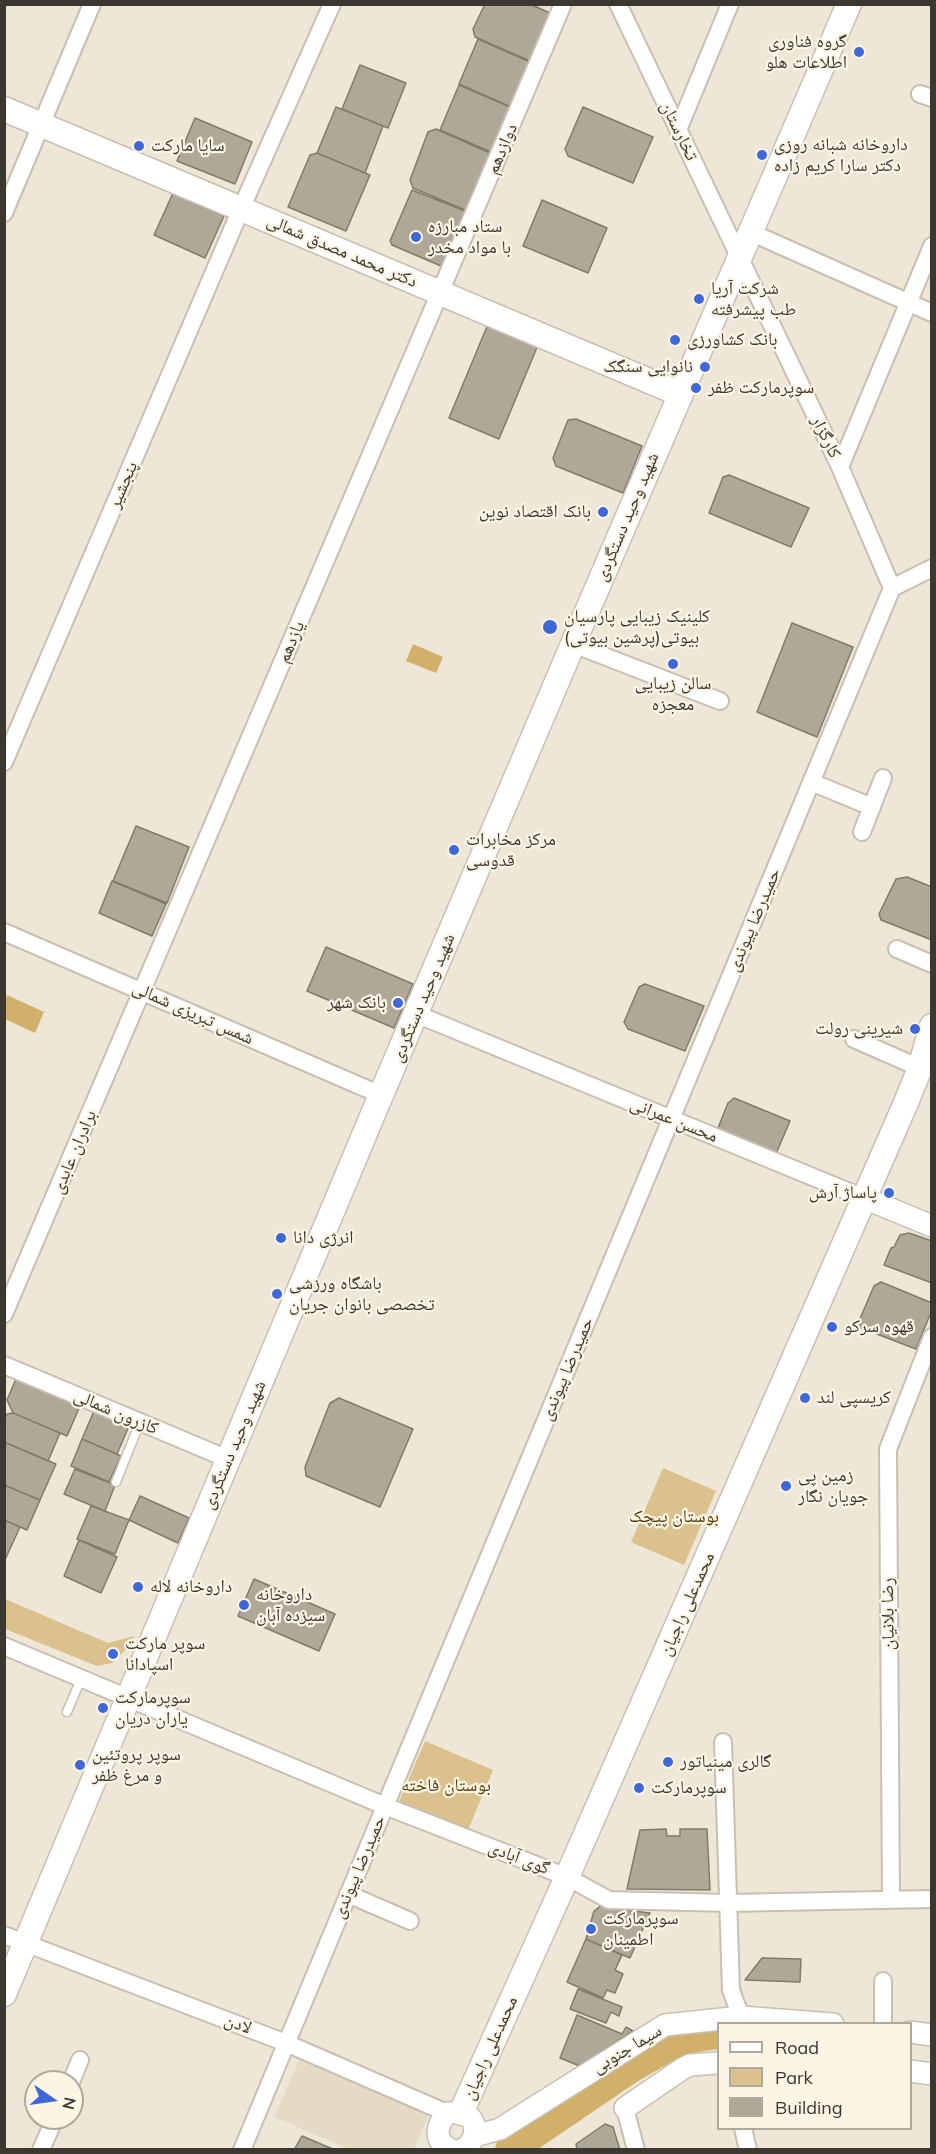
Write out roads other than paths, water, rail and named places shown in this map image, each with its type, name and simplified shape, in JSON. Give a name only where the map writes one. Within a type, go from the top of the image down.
[{"type":"main road","name":"شهید وحید دستگردی","points":[[4,1994],[15,1940],[128,1699],[381,1095],[849,4]]},
{"type":"main road","name":"دکتر محمد مصدق شمالی","points":[[4,109],[680,394]]},
{"type":"main road","name":"محمدعلی راجیان","points":[[462,2125],[574,1880],[870,1201],[926,1067],[932,1026]]},
{"type":"street","points":[[4,213],[92,4]]},
{"type":"street","name":"پنجشیر","points":[[4,762],[332,4]]},
{"type":"street","name":"دوازدهم","points":[[440,293],[563,4]]},
{"type":"street","name":"تخارستان","points":[[618,4],[739,257]]},
{"type":"street","points":[[678,130],[730,4]]},
{"type":"street","points":[[750,232],[932,313]]},
{"type":"street","points":[[840,467],[932,246]]},
{"type":"street","name":"کارگزار","points":[[739,257],[840,467],[892,588]]},
{"type":"street","name":"یازدهم","points":[[142,990],[440,293]]},
{"type":"street","points":[[892,588],[932,568]]},
{"type":"street","name":"حمیدرضا پیوندی","points":[[242,2150],[892,588]]},
{"type":"street","points":[[573,644],[720,701]]},
{"type":"street","points":[[862,832],[883,778]]},
{"type":"street","points":[[812,782],[872,807]]},
{"type":"street","name":"شمس تبریزی شمالی","points":[[4,932],[381,1095]]},
{"type":"street","points":[[897,949],[932,964]]},
{"type":"street","name":"برادران عابدی","points":[[4,1314],[142,990]]},
{"type":"street","name":"محسن عمرانی","points":[[416,1014],[932,1226]]},
{"type":"street","points":[[854,1039],[926,1067]]},
{"type":"street","name":"رضا بلانیان","points":[[891,1899],[888,1449],[930,1345]]},
{"type":"street","name":"کازرون شمالی","points":[[4,1365],[228,1459]]},
{"type":"street","name":"گوی آبادی","points":[[4,1646],[385,1806],[574,1880],[609,1900],[728,1904],[932,1899]]},
{"type":"street","points":[[723,1742],[731,1990],[741,2017]]},
{"type":"street","points":[[348,1894],[410,1921]]},
{"type":"street","name":"لادن","points":[[15,1940],[286,2043],[462,2125]]},
{"type":"street","points":[[883,1981],[883,2022]]},
{"type":"street","name":"سیما جنوبی","points":[[462,2125],[500,2129],[665,2025],[741,2017],[807,2022]]},
{"type":"street","points":[[912,2032],[932,2035]]},
{"type":"street","points":[[76,2070],[80,2060]]},
{"type":"street","points":[[636,2150],[625,2108],[690,2065],[717,2063]]},
{"type":"street","points":[[912,2071],[932,2074]]},
{"type":"street","points":[[451,2150],[440,2141],[437,2134],[438,2126],[462,2125]]},
{"type":"street","points":[[41,2150],[50,2130]]},
{"type":"street","points":[[743,2130],[748,2150]]},
{"type":"lane","points":[[116,1482],[140,1422]]},
{"type":"lane","points":[[67,1712],[81,1679]]},
{"type":"waterway","points":[[510,2150],[629,2069],[660,2051],[691,2038],[717,2034]]},
{"type":"place","name":"گروه فناوری اطلاعات هلو","points":[[859,52]]},
{"type":"place","name":"سایا مارکت","points":[[139,146]]},
{"type":"place","name":"داروخانه شبانه روزی دکتر سارا کریم زاده","points":[[762,155]]},
{"type":"place","name":"ستاد مبارزه با مواد مخدر","points":[[416,237]]},
{"type":"place","name":"شرکت آریا طب پیشرفته","points":[[699,299]]},
{"type":"place","name":"بانک کشاورزی","points":[[675,340]]},
{"type":"place","name":"نانوایی سنگک","points":[[705,367]]},
{"type":"place","name":"سوپرمارکت ظفر","points":[[696,388]]},
{"type":"place","name":"بانک اقتصاد نوین","points":[[603,512]]},
{"type":"place","name":"کلینیک زیبایی پارسیان بیوتی(پرشین بیوتی)","points":[[550,627]]},
{"type":"place","name":"سالن زیبایی معجزه","points":[[673,664]]},
{"type":"place","name":"مرکز مخابرات قدوسی","points":[[454,850]]},
{"type":"place","name":"بانک شهر","points":[[398,1003]]},
{"type":"place","name":"شیرینی رولت","points":[[915,1029]]},
{"type":"place","name":"پاساژ آرش","points":[[889,1193]]},
{"type":"place","name":"انرژی دانا","points":[[281,1238]]},
{"type":"place","name":"باشگاه ورزشی تخصصی بانوان جریان","points":[[277,1294]]},
{"type":"place","name":"قهوه سرکو","points":[[832,1327]]},
{"type":"place","name":"کریسپی لند","points":[[805,1398]]},
{"type":"place","name":"زمین پی جویان نگار","points":[[786,1486]]},
{"type":"place","name":"داروخانه لاله","points":[[138,1587]]},
{"type":"place","name":"داروخانه سیزده آبان","points":[[244,1605]]},
{"type":"place","name":"سوپر مارکت اسپادانا","points":[[113,1654]]},
{"type":"place","name":"سوپرمارکت یاران دریان","points":[[103,1708]]},
{"type":"place","name":"گالری مینیاتور","points":[[668,1762]]},
{"type":"place","name":"سوپر پروتئین و مرغ ظفر","points":[[80,1765]]},
{"type":"place","name":"سوپرمارکت","points":[[639,1788]]},
{"type":"place","name":"سوپرمارکت اطمینان","points":[[591,1929]]},
{"type":"park label","name":"بوستان پیچک","points":[[674,1517]]},
{"type":"park label","name":"بوستان فاخته","points":[[446,1786]]}]
